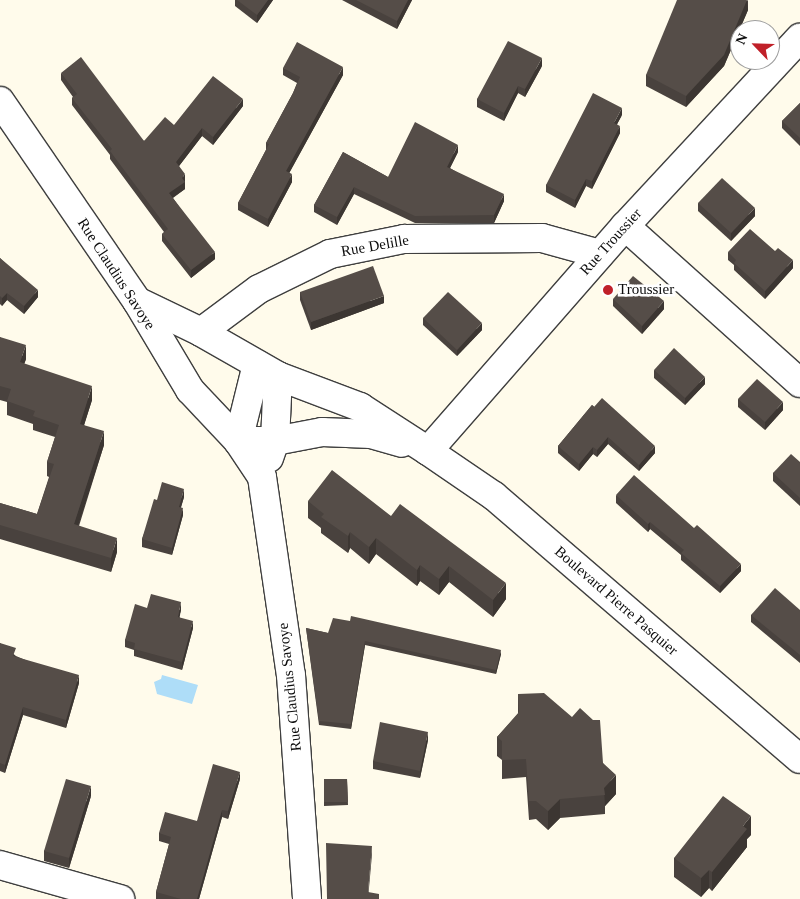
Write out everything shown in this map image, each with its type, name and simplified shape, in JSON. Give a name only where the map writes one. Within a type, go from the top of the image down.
[{"type":"street","name":"Rue Troussier","points":[[428,450],[600,254],[800,38]]},
{"type":"street","name":"Rue Claudius Savoye","points":[[0,101],[137,302],[190,390],[238,441],[262,477],[291,675],[307,899]]},
{"type":"street","points":[[626,226],[800,383]]},
{"type":"street","name":"Rue Delille","points":[[201,332],[259,289],[330,254],[404,238],[542,238],[600,254]]},
{"type":"street","name":"Boulevard Pierre Pasquier","points":[[137,302],[201,332],[267,370],[360,406],[428,450],[494,496],[800,759]]},
{"type":"street","points":[[238,441],[267,370]]},
{"type":"street","name":"Rue Claudius Savoye","points":[[262,477],[275,441],[267,370]]},
{"type":"street","name":"Boulevard Pierre Pasquier","points":[[238,441],[275,441],[322,432],[371,434],[428,450]]},
{"type":"street","points":[[0,865],[120,899]]},
{"type":"water","points":[[162,675],[198,685],[192,704],[157,694],[154,682],[161,679]]},
{"type":"building","points":[[237,0],[268,0],[257,15]]},
{"type":"building","points":[[356,0],[408,0],[397,21]]},
{"type":"building","points":[[677,0],[747,0],[739,20],[730,20],[730,41],[724,55],[686,96],[646,75]]},
{"type":"building","points":[[508,41],[542,58],[525,89],[518,86],[504,113],[477,99]]},
{"type":"building","points":[[297,42],[343,67],[286,171],[292,174],[268,219],[238,203],[269,144],[266,143],[300,77],[283,68]]},
{"type":"building","points":[[81,57],[144,141],[165,117],[174,125],[213,76],[243,99],[213,137],[202,128],[176,162],[185,174],[182,178],[185,182],[169,193],[215,252],[191,270],[162,234],[168,229],[110,151],[112,149],[72,98],[77,94],[61,73]]},
{"type":"building","points":[[593,93],[622,108],[614,123],[620,126],[592,181],[586,179],[575,200],[546,185]]},
{"type":"building","points":[[800,103],[800,138],[782,121]]},
{"type":"building","points":[[415,122],[458,145],[447,167],[504,194],[494,215],[415,216],[354,187],[337,217],[314,205],[343,152],[388,177]]},
{"type":"building","points":[[722,178],[755,208],[731,233],[698,203]]},
{"type":"building","points":[[750,229],[775,251],[778,248],[793,260],[765,291],[734,263],[736,260],[728,252]]},
{"type":"building","points":[[0,258],[38,290],[24,306],[7,293],[2,298],[0,296]]},
{"type":"building","points":[[373,266],[384,296],[311,322],[300,292]]},
{"type":"building","points":[[633,276],[664,301],[642,326],[613,299]]},
{"type":"building","points":[[448,292],[482,323],[457,350],[423,318]]},
{"type":"building","points":[[0,337],[26,345],[20,362],[92,386],[80,424],[104,431],[74,524],[117,538],[111,558],[0,525],[0,503],[37,514],[54,464],[47,462],[59,425],[33,416],[35,411],[7,401],[11,389],[0,386]]},
{"type":"building","points":[[674,348],[705,377],[685,398],[654,370]]},
{"type":"building","points":[[757,379],[783,402],[765,422],[738,399]]},
{"type":"building","points":[[602,398],[655,446],[639,465],[608,437],[597,450],[593,447],[579,464],[558,446],[592,405],[594,407]]},
{"type":"building","points":[[791,454],[800,462],[800,498],[773,473]]},
{"type":"building","points":[[332,470],[391,516],[400,504],[506,583],[493,600],[449,566],[439,579],[420,565],[417,570],[376,538],[369,547],[350,532],[348,536],[321,517],[324,514],[308,501]]},
{"type":"building","points":[[634,475],[694,528],[697,525],[741,564],[720,586],[681,553],[684,550],[650,522],[648,524],[616,495]]},
{"type":"building","points":[[162,482],[184,489],[179,507],[183,508],[172,548],[142,539],[154,499],[157,500]]},
{"type":"building","points":[[775,588],[800,610],[800,655],[751,615]]},
{"type":"building","points":[[151,594],[181,602],[178,617],[193,621],[182,662],[134,649],[135,643],[125,640],[135,604],[147,608]]},
{"type":"building","points":[[351,616],[501,650],[496,670],[365,641],[351,724],[319,721],[306,628],[328,633],[333,618],[350,621]]},
{"type":"building","points":[[0,643],[16,648],[13,656],[79,675],[66,720],[23,707],[5,765],[0,763]]},
{"type":"building","points":[[544,693],[572,717],[580,708],[593,720],[600,720],[603,763],[616,775],[604,788],[605,795],[560,799],[548,811],[536,801],[529,801],[526,759],[502,760],[502,741],[497,737],[519,712],[518,694]]},
{"type":"building","points":[[380,722],[428,732],[420,771],[373,761]]},
{"type":"building","points":[[213,764],[240,772],[228,811],[222,810],[197,899],[181,899],[156,892],[171,837],[159,833],[165,812],[197,821]]},
{"type":"building","points":[[66,779],[91,786],[69,858],[44,851]]},
{"type":"building","points":[[324,779],[347,779],[348,802],[324,802]]},
{"type":"building","points":[[723,796],[751,816],[743,826],[747,829],[712,872],[709,870],[701,878],[674,858]]},
{"type":"building","points":[[326,843],[372,846],[368,892],[379,894],[379,899],[327,899]]},
{"type":"place","name":"Troussier","points":[[608,290]]}]
